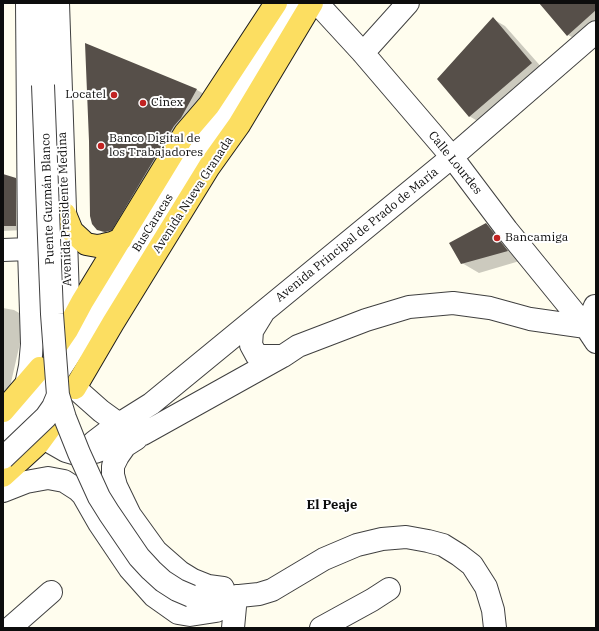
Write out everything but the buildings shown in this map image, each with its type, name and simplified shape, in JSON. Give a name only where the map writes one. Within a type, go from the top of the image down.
[{"type":"main road","points":[[60,355],[67,330],[120,239],[186,133],[209,105],[276,3]]},
{"type":"main road","name":"Avenida Nueva Granada","points":[[3,476],[45,436],[64,399],[113,323],[209,167],[239,125],[312,3]]},
{"type":"main road","points":[[65,214],[72,231],[86,244],[97,246],[112,243],[120,239]]},
{"type":"main road","points":[[3,411],[40,368]]},
{"type":"street","points":[[27,3],[29,249],[32,344],[30,366],[26,385],[30,407],[36,423],[45,436],[52,443],[66,451],[84,451]]},
{"type":"street","name":"Puente Guzmán Blanco","points":[[43,3],[43,86],[52,314],[64,399],[64,418],[94,486],[109,513],[139,557],[163,581],[177,590],[191,596],[204,598],[260,594],[272,590],[324,559],[358,545],[382,539],[406,537],[428,540],[443,545],[460,555],[472,565],[486,587],[493,610],[495,628]]},
{"type":"street","name":"Avenida Presidente Medina","points":[[58,3],[68,298],[67,330]]},
{"type":"street","name":"BusCaracas","points":[[3,435],[47,389],[60,355],[165,203],[232,102],[292,3]]},
{"type":"street","name":"Calle Lourdes","points":[[317,3],[363,53],[452,157],[507,230],[591,335]]},
{"type":"street","points":[[363,53],[408,3]]},
{"type":"street","name":"Avenida Principal de Prado de María","points":[[84,451],[115,427],[151,404],[452,157],[596,32]]},
{"type":"street","points":[[3,250],[29,249]]},
{"type":"street","points":[[236,596],[225,588],[208,586],[193,580],[180,572],[156,551],[130,515],[116,486],[113,475],[113,466],[125,446],[142,434],[283,356],[298,346],[366,320],[409,307],[453,302],[490,308],[591,335],[595,306],[596,308]]},
{"type":"street","points":[[266,309],[252,331],[251,345],[257,356],[283,356]]},
{"type":"street","points":[[60,355],[64,399]]},
{"type":"street","points":[[64,399],[101,411],[115,427]]},
{"type":"street","points":[[3,458],[46,417],[53,407],[64,399]]},
{"type":"street","points":[[3,491],[26,482],[84,451],[142,434]]},
{"type":"street","points":[[26,482],[48,478],[64,481],[78,490],[83,495],[99,523],[130,569],[173,620],[190,615],[216,611],[228,604],[236,596]]},
{"type":"street","points":[[321,628],[389,589]]},
{"type":"street","points":[[10,628],[51,592]]},
{"type":"street","points":[[233,628],[236,596]]},
{"type":"place","name":"Locatel","points":[[114,95]]},
{"type":"place","name":"Cinex","points":[[143,103]]},
{"type":"place","name":"Banco Digital de los Trabajadores","points":[[101,146]]},
{"type":"place","name":"Bancamiga","points":[[497,238]]},
{"type":"district","name":"El Peaje","points":[[332,505]]}]
